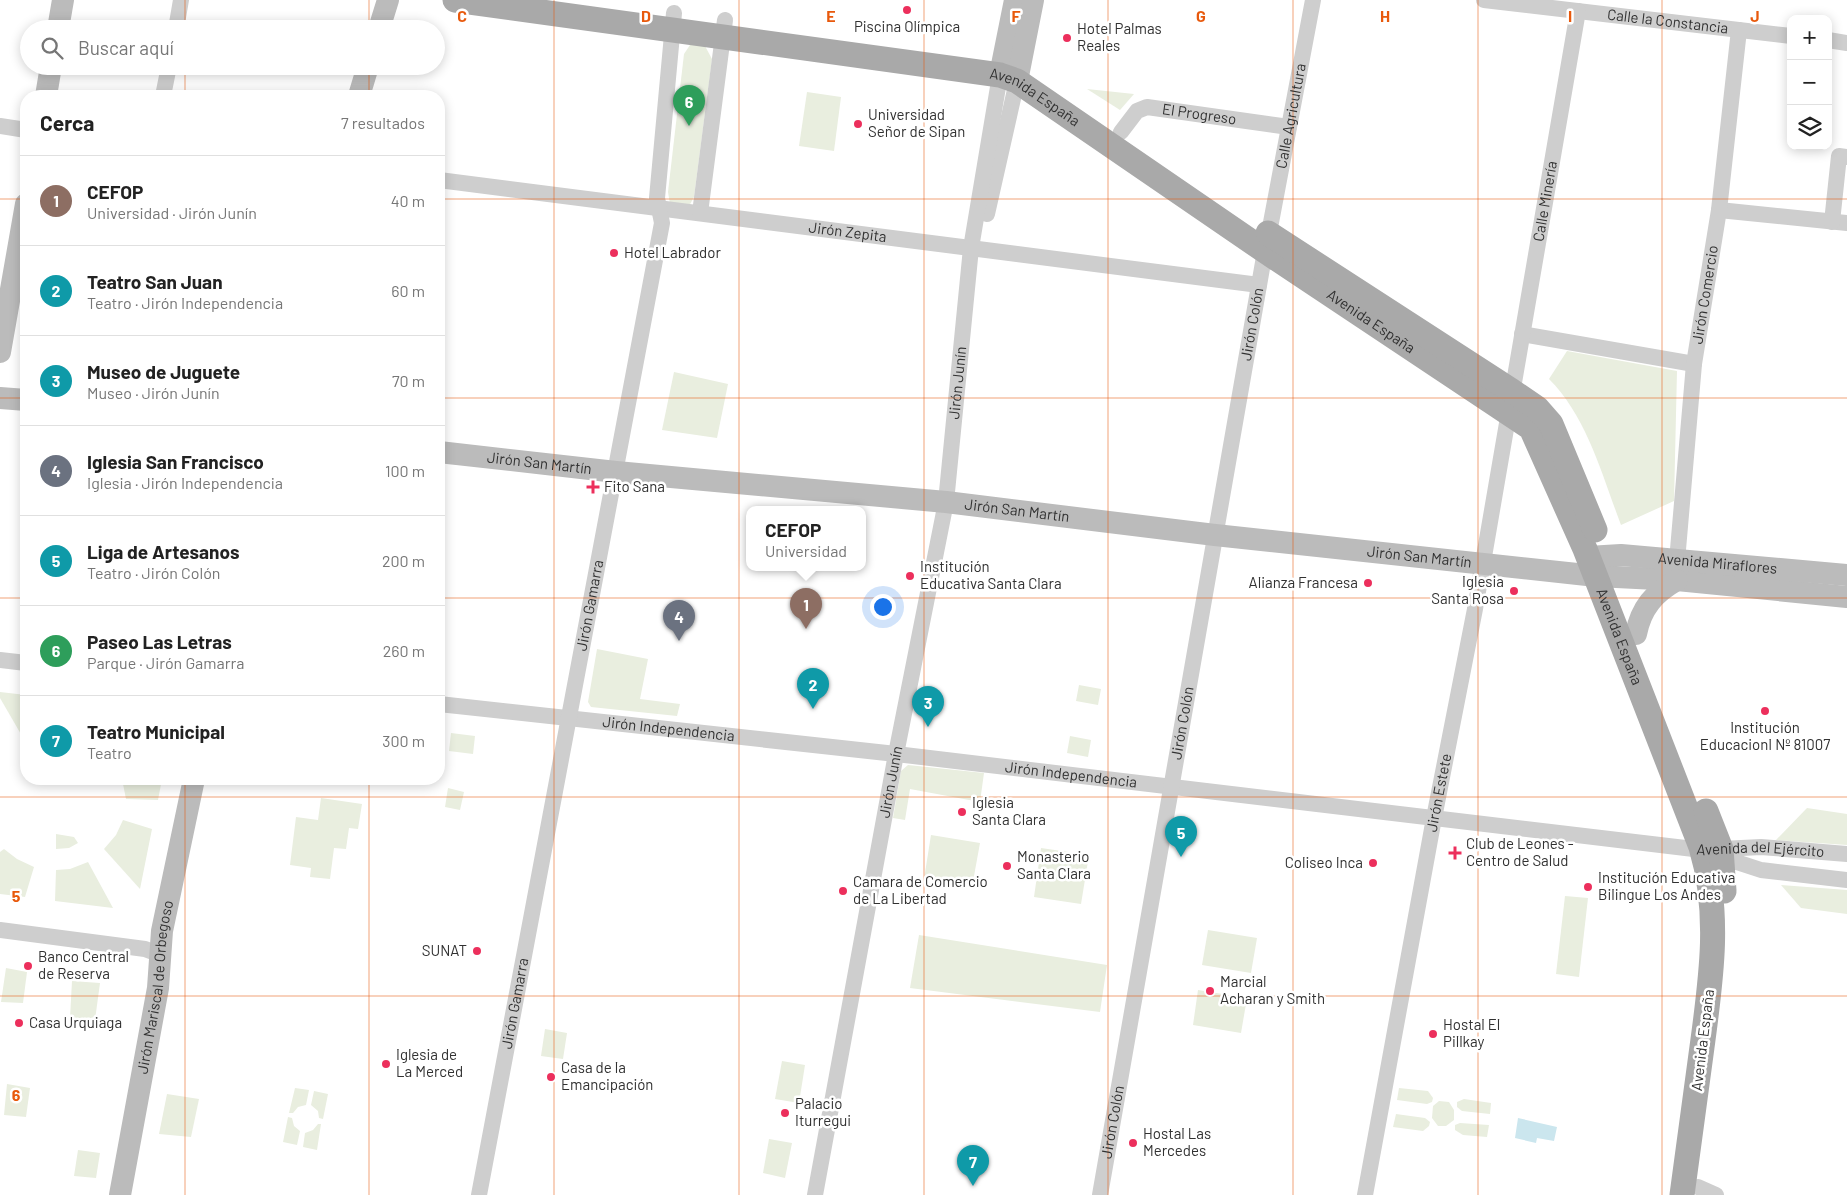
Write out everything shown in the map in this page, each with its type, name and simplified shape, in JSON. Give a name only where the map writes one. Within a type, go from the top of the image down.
[{"type":"main road","name":"Avenida España","points":[[455,0],[674,21],[1011,77],[1121,132],[1266,242]]},
{"type":"main road","name":"Avenida España","points":[[582,0],[674,21]]},
{"type":"main road","name":"Avenida España","points":[[1011,77],[1025,96],[1041,96],[1510,402],[1537,408],[1551,424],[1601,566],[1715,852]]},
{"type":"main road","name":"Avenida España","points":[[1601,566],[1636,634],[1715,852],[1726,954],[1698,1193]]},
{"type":"street","points":[[60,20],[63,0]]},
{"type":"street","points":[[178,20],[181,0]]},
{"type":"street","points":[[382,20],[388,0]]},
{"type":"street","points":[[1011,77],[1015,0]]},
{"type":"street","points":[[1011,77],[1033,0]]},
{"type":"street","name":"Calle Agricultura","points":[[1266,242],[1313,0]]},
{"type":"street","name":"Calle la Constancia","points":[[1484,0],[1787,36]]},
{"type":"street","name":"Calle Minería","points":[[1510,402],[1578,11]]},
{"type":"street","name":"Jirón Gamarra","points":[[479,1195],[662,223],[657,198],[674,21]]},
{"type":"street","points":[[700,213],[724,29]]},
{"type":"street","name":"Jirón Comercio","points":[[1677,571],[1694,364],[1719,210],[1739,30]]},
{"type":"street","points":[[1832,41],[1847,43]]},
{"type":"street","points":[[47,90],[50,75]]},
{"type":"street","points":[[164,90],[167,75]]},
{"type":"street","points":[[361,90],[365,75]]},
{"type":"street","name":"Jirón Junín","points":[[971,248],[982,240],[1011,77]]},
{"type":"street","name":"Jirón Junín","points":[[815,1195],[896,754],[946,502],[971,248],[1011,77]]},
{"type":"street","name":"El Progreso","points":[[1121,132],[1137,111],[1147,107],[1289,127]]},
{"type":"street","points":[[0,126],[20,129]]},
{"type":"street","points":[[1719,210],[1840,222],[1843,156]]},
{"type":"street","name":"Jirón Zepita","points":[[445,181],[660,210],[700,213],[1259,285]]},
{"type":"street","points":[[0,352],[20,238]]},
{"type":"street","name":"Jirón Colón","points":[[1100,1195],[1266,242]]},
{"type":"street","points":[[1522,334],[1694,364]]},
{"type":"street","points":[[0,398],[20,400]]},
{"type":"street","name":"Jirón Estete","points":[[1366,1195],[1434,818],[1483,564],[1510,402]]},
{"type":"street","name":"Jirón San Martín","points":[[445,453],[616,472],[946,502],[1215,535],[1483,564],[1601,566]]},
{"type":"street","name":"Avenida Miraflores","points":[[1601,566],[1677,571],[1847,575]]},
{"type":"street","points":[[1636,634],[1638,623],[1649,601],[1677,571]]},
{"type":"street","name":"Avenida Miraflores","points":[[1677,571],[1847,597]]},
{"type":"street","points":[[0,660],[20,662]]},
{"type":"street","name":"Jirón Independencia","points":[[445,705],[569,720],[896,754],[1715,852]]},
{"type":"street","name":"Jirón Mariscal de Orbegoso","points":[[120,1195],[158,988],[162,931],[193,785]]},
{"type":"street","name":"Avenida del Ejército","points":[[1715,852],[1761,847],[1847,854]]},
{"type":"street","name":"Avenida del Ejército","points":[[1715,852],[1761,870],[1847,880]]},
{"type":"street","points":[[0,930],[145,949],[161,955]]},
{"type":"shaded area","points":[[690,45],[705,46],[712,59],[694,197],[689,206],[670,204],[668,192],[684,54]]},
{"type":"shaded area","points":[[1087,89],[1134,94],[1120,110]]},
{"type":"shaded area","points":[[807,92],[841,97],[834,151],[799,146]]},
{"type":"shaded area","points":[[1567,351],[1677,371],[1674,501],[1621,525],[1600,467],[1583,429],[1574,411],[1549,379]]},
{"type":"shaded area","points":[[674,372],[728,384],[717,438],[662,430]]},
{"type":"shaded area","points":[[597,649],[648,659],[640,699],[680,704],[677,716],[591,707],[588,702]]},
{"type":"shaded area","points":[[1079,685],[1101,689],[1098,705],[1076,701]]},
{"type":"shaded area","points":[[0,692],[20,694],[20,733],[0,698]]},
{"type":"shaded area","points":[[451,733],[475,736],[473,754],[449,751]]},
{"type":"shaded area","points":[[1070,736],[1091,740],[1088,757],[1067,753]]},
{"type":"shaded area","points":[[908,765],[984,773],[980,802],[910,789],[905,820],[893,818],[901,771]]},
{"type":"shaded area","points":[[123,785],[161,785],[158,800],[126,799]]},
{"type":"shaded area","points":[[448,788],[464,792],[460,810],[445,807]]},
{"type":"shaded area","points":[[321,798],[362,804],[358,829],[349,828],[346,849],[334,848],[330,879],[310,877],[311,868],[290,865],[296,817],[318,820]]},
{"type":"shaded area","points":[[1807,808],[1847,814],[1847,845],[1776,840]]},
{"type":"shaded area","points":[[123,820],[152,829],[140,889],[104,849],[116,835]]},
{"type":"shaded area","points":[[56,834],[74,837],[78,843],[69,848],[56,849]]},
{"type":"shaded area","points":[[931,835],[980,843],[972,887],[924,879]]},
{"type":"shaded area","points":[[1041,848],[1089,855],[1081,904],[1034,897]]},
{"type":"shaded area","points":[[4,849],[17,859],[34,867],[25,897],[0,894],[0,852]]},
{"type":"shaded area","points":[[88,862],[113,908],[55,901],[56,870],[70,869]]},
{"type":"shaded area","points":[[1781,885],[1847,890],[1847,914],[1801,908]]},
{"type":"shaded area","points":[[1565,896],[1588,898],[1579,977],[1556,974]]},
{"type":"shaded area","points":[[1208,930],[1257,938],[1251,973],[1202,965]]},
{"type":"shaded area","points":[[919,935],[1107,965],[1100,1012],[910,988]]},
{"type":"shaded area","points":[[6,968],[27,972],[23,1003],[1,1002]]},
{"type":"shaded area","points":[[72,981],[100,983],[95,1020],[70,1018]]},
{"type":"shaded area","points":[[1198,990],[1247,998],[1241,1033],[1193,1025]]},
{"type":"shaded area","points":[[545,1029],[567,1033],[563,1059],[541,1056]]},
{"type":"shaded area","points":[[782,1061],[805,1065],[799,1103],[775,1099]]},
{"type":"shaded area","points":[[7,1084],[30,1088],[26,1117],[4,1115]]},
{"type":"shaded area","points":[[295,1088],[309,1090],[306,1105],[298,1107],[293,1113],[289,1113]]},
{"type":"shaded area","points":[[1399,1088],[1428,1091],[1433,1098],[1432,1102],[1427,1104],[1397,1100]]},
{"type":"shaded area","points":[[314,1091],[328,1094],[323,1119],[319,1118],[318,1111],[311,1105]]},
{"type":"shaded area","points":[[167,1094],[199,1099],[191,1137],[159,1134]]},
{"type":"shaded area","points":[[1464,1099],[1491,1103],[1490,1114],[1462,1111],[1457,1107],[1457,1102]]},
{"type":"shaded area","points":[[1439,1101],[1449,1102],[1454,1110],[1454,1120],[1446,1126],[1438,1126],[1432,1118],[1433,1106]]},
{"type":"shaded area","points":[[1396,1114],[1425,1118],[1430,1122],[1429,1126],[1423,1131],[1393,1127]]},
{"type":"shaded area","points":[[288,1117],[292,1118],[294,1126],[300,1131],[297,1145],[283,1142]]},
{"type":"shaded area","points":[[1460,1123],[1489,1125],[1487,1137],[1463,1135],[1455,1130],[1455,1125]]},
{"type":"shaded area","points":[[318,1124],[321,1124],[317,1150],[303,1147],[305,1133],[313,1130]]},
{"type":"shaded area","points":[[769,1139],[792,1143],[785,1178],[763,1173]]},
{"type":"shaded area","points":[[78,1150],[100,1153],[96,1178],[74,1176]]},
{"type":"water","points":[[1518,1118],[1557,1127],[1554,1141],[1537,1138],[1536,1143],[1515,1138]]},
{"type":"place","name":"Piscina Olímpica","points":[[907,10]]},
{"type":"place","name":"Hotel Palmas Reales","points":[[1067,38]]},
{"type":"place","name":"Universidad Señor de Sipan","points":[[858,124]]},
{"type":"place","name":"Paseo Las Letras","points":[[689,126]]},
{"type":"place","name":"Hotel Labrador","points":[[614,253]]},
{"type":"place","name":"Fito Sana","points":[[593,487]]},
{"type":"place","name":"Institución Educativa Santa Clara","points":[[910,576]]},
{"type":"place","name":"Alianza Francesa","points":[[1368,583]]},
{"type":"place","name":"Iglesia Santa Rosa","points":[[1514,591]]},
{"type":"place","name":"CEFOP","points":[[806,629]]},
{"type":"place","name":"Iglesia San Francisco","points":[[679,641]]},
{"type":"place","name":"Teatro San Juan","points":[[813,709]]},
{"type":"place","name":"Institución EducacionI Nº 81007","points":[[1765,711]]},
{"type":"place","name":"Museo de Juguete","points":[[928,727]]},
{"type":"place","name":"Iglesia Santa Clara","points":[[962,812]]},
{"type":"place","name":"Club de Leones - Centro de Salud","points":[[1455,853]]},
{"type":"place","name":"Liga de Artesanos","points":[[1181,857]]},
{"type":"place","name":"Coliseo Inca","points":[[1373,863]]},
{"type":"place","name":"Monasterio Santa Clara","points":[[1007,866]]},
{"type":"place","name":"Institución Educativa Bilingue Los Andes","points":[[1588,887]]},
{"type":"place","name":"Camara de Comercio de La Libertad","points":[[843,891]]},
{"type":"place","name":"SUNAT","points":[[477,951]]},
{"type":"place","name":"Banco Central de Reserva","points":[[28,966]]},
{"type":"place","name":"Marcial Acharan y Smith","points":[[1210,991]]},
{"type":"place","name":"Casa Urquiaga","points":[[19,1023]]},
{"type":"place","name":"Hostal El Pillkay","points":[[1433,1034]]},
{"type":"place","name":"Iglesia de La Merced","points":[[386,1064]]},
{"type":"place","name":"Casa de la Emancipación","points":[[551,1077]]},
{"type":"place","name":"Palacio Iturregui","points":[[785,1113]]},
{"type":"place","name":"Hostal Las Mercedes","points":[[1133,1143]]},
{"type":"place","name":"Teatro Municipal","points":[[973,1186]]}]
